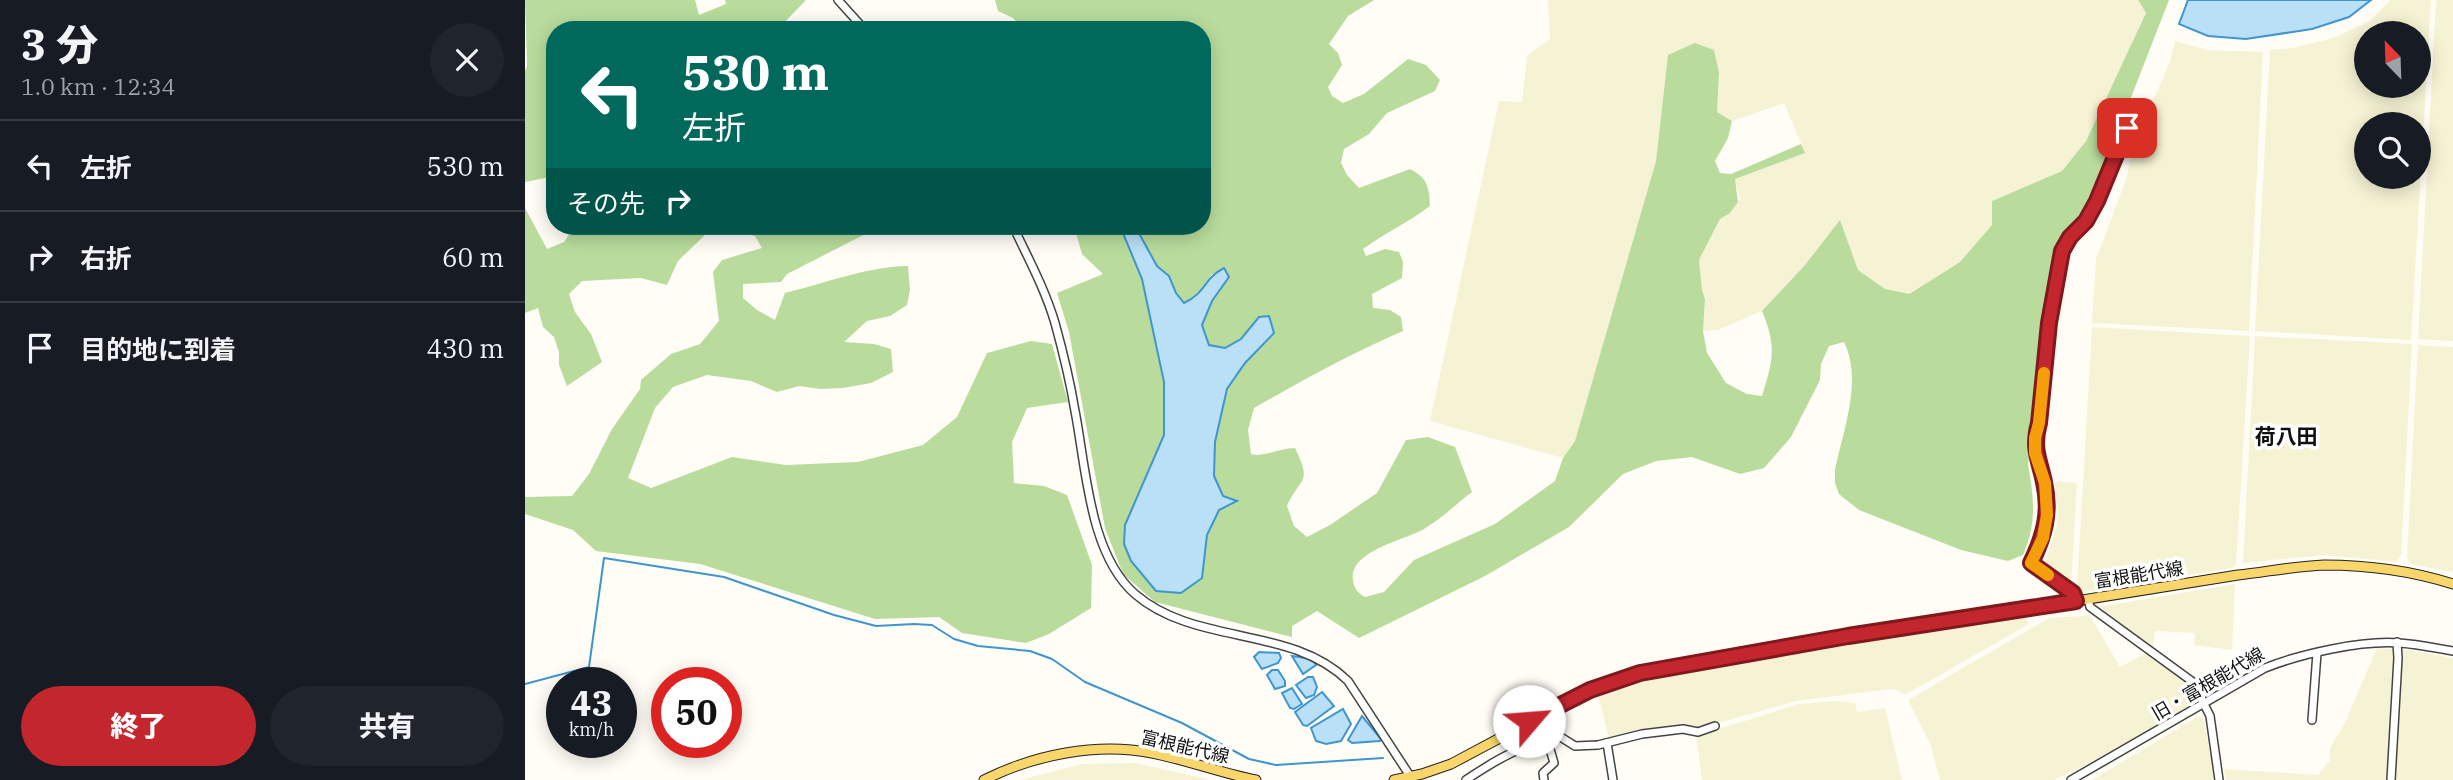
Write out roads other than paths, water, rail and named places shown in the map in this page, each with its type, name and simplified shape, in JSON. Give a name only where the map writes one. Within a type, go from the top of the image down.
[{"type":"main road","name":"富根能代線","points":[[1394,780],[1411,778],[1451,764],[1590,690],[1640,673],[1848,636],[2238,575],[2322,565],[2371,567],[2453,584]]},
{"type":"main road","name":"富根能代線","points":[[984,780],[1045,758],[1072,752],[1121,750],[1151,753],[1256,780]]},
{"type":"street","points":[[838,0],[857,21]]},
{"type":"street","points":[[2076,601],[2073,593],[2031,563],[2043,538],[2047,515],[2045,483],[2035,453],[2035,438],[2039,423],[2049,323],[2062,251],[2070,237],[2086,221],[2097,201],[2127,128]]},
{"type":"street","points":[[1017,235],[1043,287],[1054,321],[1075,410],[1096,521],[1114,570],[1134,593],[1176,618],[1305,652],[1335,669],[1348,681],[1411,778]]},
{"type":"street","points":[[2088,599],[2089,607],[2193,682],[2210,716],[2219,780]]},
{"type":"street","points":[[2391,780],[2397,642]]},
{"type":"street","name":"旧・富根能代線","points":[[2071,780],[2265,667],[2288,658],[2359,645],[2397,642],[2453,651]]},
{"type":"street","points":[[2312,720],[2317,653]]},
{"type":"street","points":[[1466,780],[1478,777],[1490,764],[1531,743],[1559,736],[1575,746],[1683,729],[1698,732],[1716,726]]},
{"type":"street","points":[[1544,780],[1543,773],[1554,762],[1547,739]]},
{"type":"street","points":[[1607,743],[1613,780]]},
{"type":"street","points":[[1481,749],[1490,764]]},
{"type":"water","points":[[2188,0],[2371,0],[2349,17],[2312,29],[2246,39],[2208,36],[2179,24]]},
{"type":"water","points":[[1124,235],[1140,235],[1157,266],[1169,276],[1176,293],[1184,303],[1224,268],[1229,277],[1212,301],[1202,325],[1209,345],[1225,348],[1241,339],[1259,317],[1269,316],[1274,333],[1245,363],[1227,389],[1215,442],[1214,476],[1223,496],[1237,501],[1219,510],[1207,535],[1202,578],[1181,593],[1156,591],[1131,561],[1124,544],[1125,525],[1164,435],[1164,382],[1142,279]]},
{"type":"water","points":[[1259,652],[1279,653],[1281,658],[1278,663],[1262,669],[1254,657]]},
{"type":"water","points":[[1292,656],[1312,659],[1316,665],[1303,674]]},
{"type":"water","points":[[1272,670],[1278,670],[1285,686],[1275,689],[1267,675]]},
{"type":"water","points":[[1308,677],[1313,677],[1317,687],[1314,695],[1306,698],[1296,685]]},
{"type":"water","points":[[1292,688],[1302,704],[1294,709],[1290,708],[1282,693]]},
{"type":"water","points":[[1322,692],[1334,706],[1307,726],[1303,725],[1295,712]]},
{"type":"water","points":[[1343,709],[1351,724],[1341,741],[1326,744],[1316,741],[1311,728]]},
{"type":"water","points":[[1362,716],[1380,741],[1352,743],[1348,740]]},
{"type":"waterway","points":[[525,684],[589,667],[604,558],[724,577],[834,615],[876,626],[932,625],[954,639],[978,646],[1030,651],[1052,659],[1085,682],[1182,723],[1249,759],[1276,765],[1383,758]]},
{"type":"district","name":"荷八田","points":[[2286,437]]}]
